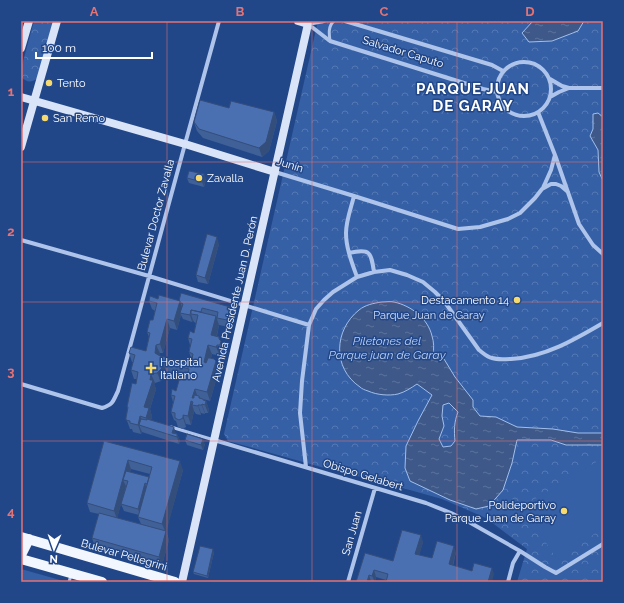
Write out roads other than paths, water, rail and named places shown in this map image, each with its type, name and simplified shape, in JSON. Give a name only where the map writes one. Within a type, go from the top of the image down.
[{"type":"main road","points":[[21,555],[25,538]]},
{"type":"main road","name":"Bulevar Pellegrini","points":[[25,538],[175,582]]},
{"type":"main road","points":[[21,559],[70,578],[102,582]]},
{"type":"street","points":[[21,48],[29,21]]},
{"type":"street","points":[[21,147],[58,21]]},
{"type":"street","name":"Bulevar Doctor Zavalla","points":[[21,384],[102,408],[110,406],[113,401],[118,391],[219,21]]},
{"type":"street","name":"Salvador Caputo","points":[[298,21],[324,21]]},
{"type":"street","name":"Salvador Caputo","points":[[345,21],[492,65],[503,71]]},
{"type":"street","name":"Salvador Caputo","points":[[308,22],[330,41],[483,89],[497,92]]},
{"type":"street","name":"Avenida Presidente Juan D. Perón","points":[[182,582],[308,22]]},
{"type":"street","points":[[550,98],[550,79],[540,66],[524,61],[516,62],[503,71],[499,77],[497,92],[503,106],[509,111],[524,116],[538,112],[544,107],[550,98],[569,88]]},
{"type":"street","points":[[550,79],[569,88],[603,88]]},
{"type":"street","name":"Junín","points":[[21,97],[185,144],[458,229],[480,227],[508,219],[520,213],[542,189],[551,170],[555,155]]},
{"type":"street","points":[[538,112],[579,224],[593,245],[603,254]]},
{"type":"street","points":[[542,189],[551,184],[556,184],[568,192]]},
{"type":"street","points":[[354,196],[346,228],[346,241],[357,277]]},
{"type":"street","points":[[21,240],[149,276],[309,325]]},
{"type":"street","points":[[349,253],[360,250],[370,254],[374,272]]},
{"type":"street","points":[[306,467],[300,413],[302,381],[309,325],[316,309],[324,300],[333,292],[357,277],[374,272],[390,270],[423,282],[444,302],[479,350],[491,358],[515,359],[536,354],[558,347],[603,323]]},
{"type":"street","name":"Obispo Gelabert","points":[[214,440],[426,503],[451,513],[520,551],[544,568],[556,573],[603,544]]},
{"type":"street","name":"San Juan","points":[[348,582],[375,488]]},
{"type":"street","points":[[508,582],[514,563],[520,551]]},
{"type":"lane","points":[[330,41],[329,31],[334,21]]},
{"type":"lane","name":"Obispo Gelabert","points":[[169,426],[214,440]]},
{"type":"water","points":[[533,21],[584,21],[578,31],[552,41],[529,42],[522,33]]},
{"type":"water","points":[[598,113],[603,117],[603,181],[599,172],[598,150],[590,136],[593,129],[593,114]]},
{"type":"water","name":"Piletones del Parque juan de Garay","points":[[379,302],[401,304],[413,310],[423,319],[427,324],[433,338],[433,355],[444,359],[455,377],[473,400],[473,407],[480,416],[496,417],[517,427],[553,429],[578,433],[603,433],[603,445],[566,445],[551,440],[517,440],[512,463],[503,490],[489,506],[476,509],[450,500],[410,481],[405,468],[406,446],[432,395],[417,384],[406,391],[394,395],[379,394],[365,390],[351,379],[341,360],[341,338],[351,318],[364,307]],"holes":[[[449,403],[458,412],[454,434],[455,441],[451,446],[443,447],[439,439],[444,426],[442,416],[443,405]]]},
{"type":"place","name":"Tento","points":[[49,83]]},
{"type":"place","name":"San Remo","points":[[45,118]]},
{"type":"place","name":"Zavalla","points":[[199,178]]},
{"type":"place","name":"Destacamento 14","points":[[517,300]]},
{"type":"place","name":"Hospital Italiano","points":[[151,368]]},
{"type":"place","name":"Polideportivo Parque Juan de Garay","points":[[564,511]]},
{"type":"district","name":"PARQUE JUAN DE GARAY","points":[[473,98]]},
{"type":"park label","name":"Parque Juan de Garay","points":[[429,315]]}]
